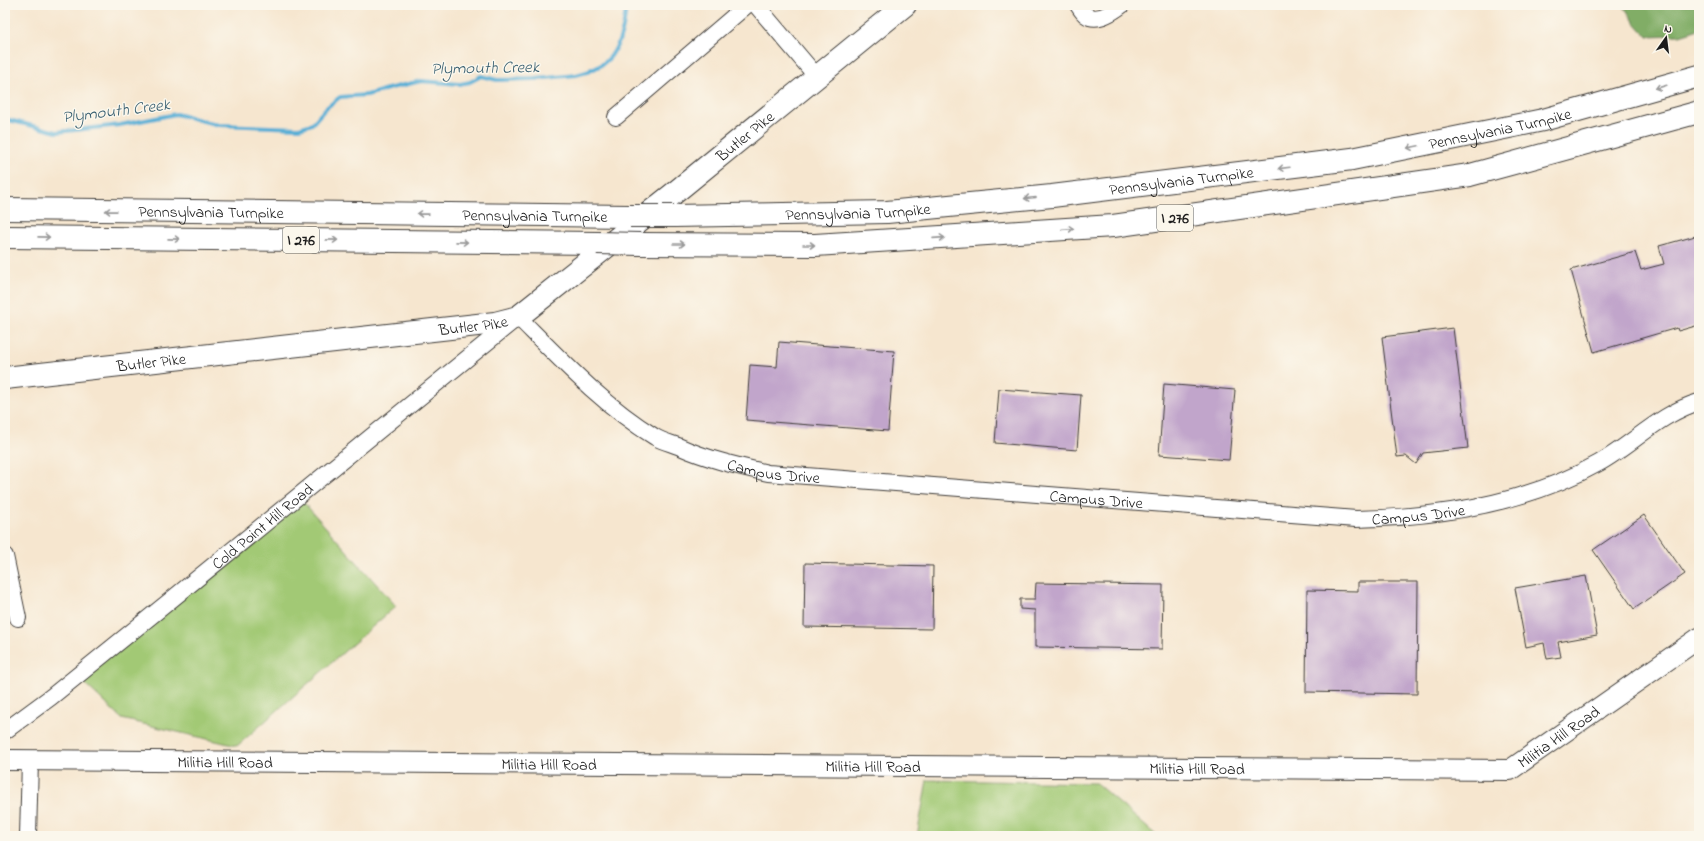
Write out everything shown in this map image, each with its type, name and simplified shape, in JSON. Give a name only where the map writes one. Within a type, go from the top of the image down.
[{"type":"main road","name":"Butler Pike","points":[[5,378],[495,323],[518,317],[678,190],[905,5]]},
{"type":"main road","name":"Pennsylvania Turnpike","points":[[5,209],[630,216],[888,212],[1052,196],[1352,159],[1543,120],[1699,76]]},
{"type":"main road","name":"Pennsylvania Turnpike","points":[[5,237],[815,245],[1113,226],[1470,174],[1699,112]]},
{"type":"street","points":[[616,117],[747,5]]},
{"type":"street","points":[[756,5],[817,77]]},
{"type":"street","points":[[1078,5],[1086,16],[1096,18],[1109,14],[1122,5]]},
{"type":"street","name":"Campus Drive","points":[[518,317],[574,373],[610,406],[656,438],[701,456],[736,466],[768,473],[1356,519],[1431,514],[1512,498],[1543,488],[1597,464],[1622,449],[1670,414],[1699,402]]},
{"type":"street","name":"Cold Point Hill Road","points":[[5,731],[51,697],[518,317]]},
{"type":"street","points":[[5,556],[18,618]]},
{"type":"street","name":"Militia Hill Road","points":[[5,760],[1510,770],[1699,638]]},
{"type":"street","points":[[28,836],[30,761]]},
{"type":"green space","points":[[1623,5],[1699,5],[1699,29],[1680,35],[1647,36],[1635,23]]},
{"type":"green space","points":[[298,496],[396,606],[237,746],[122,719],[77,676]]},
{"type":"green space","points":[[927,780],[1096,783],[1157,836],[917,836]]},
{"type":"building","points":[[1699,235],[1699,325],[1678,331],[1677,328],[1594,352],[1571,270],[1635,252],[1641,270],[1664,264],[1659,246]]},
{"type":"building","points":[[1453,328],[1468,448],[1423,453],[1416,464],[1406,456],[1397,457],[1382,337]]},
{"type":"building","points":[[779,342],[894,351],[888,431],[746,420],[750,365],[777,367]]},
{"type":"building","points":[[1164,384],[1235,390],[1229,460],[1159,455]]},
{"type":"building","points":[[999,389],[1081,395],[1077,450],[995,443]]},
{"type":"building","points":[[1644,515],[1685,574],[1634,609],[1593,550]]},
{"type":"building","points":[[805,563],[933,566],[932,629],[804,627]]},
{"type":"building","points":[[1586,576],[1597,635],[1558,642],[1561,657],[1547,659],[1544,643],[1526,647],[1515,588]]},
{"type":"building","points":[[1358,582],[1418,582],[1417,694],[1306,692],[1307,590],[1358,591]]},
{"type":"building","points":[[1036,583],[1163,585],[1162,649],[1035,647],[1035,610],[1020,609],[1020,599],[1035,599]]},
{"type":"waterway","name":"Plymouth Creek","points":[[5,119],[57,132],[120,125],[176,114],[219,125],[299,128],[312,124],[326,108],[340,97],[367,95],[421,81],[460,84],[470,82],[481,76],[497,80],[536,79],[576,75],[590,71],[591,69],[601,65],[611,56],[622,32],[626,5]]}]
